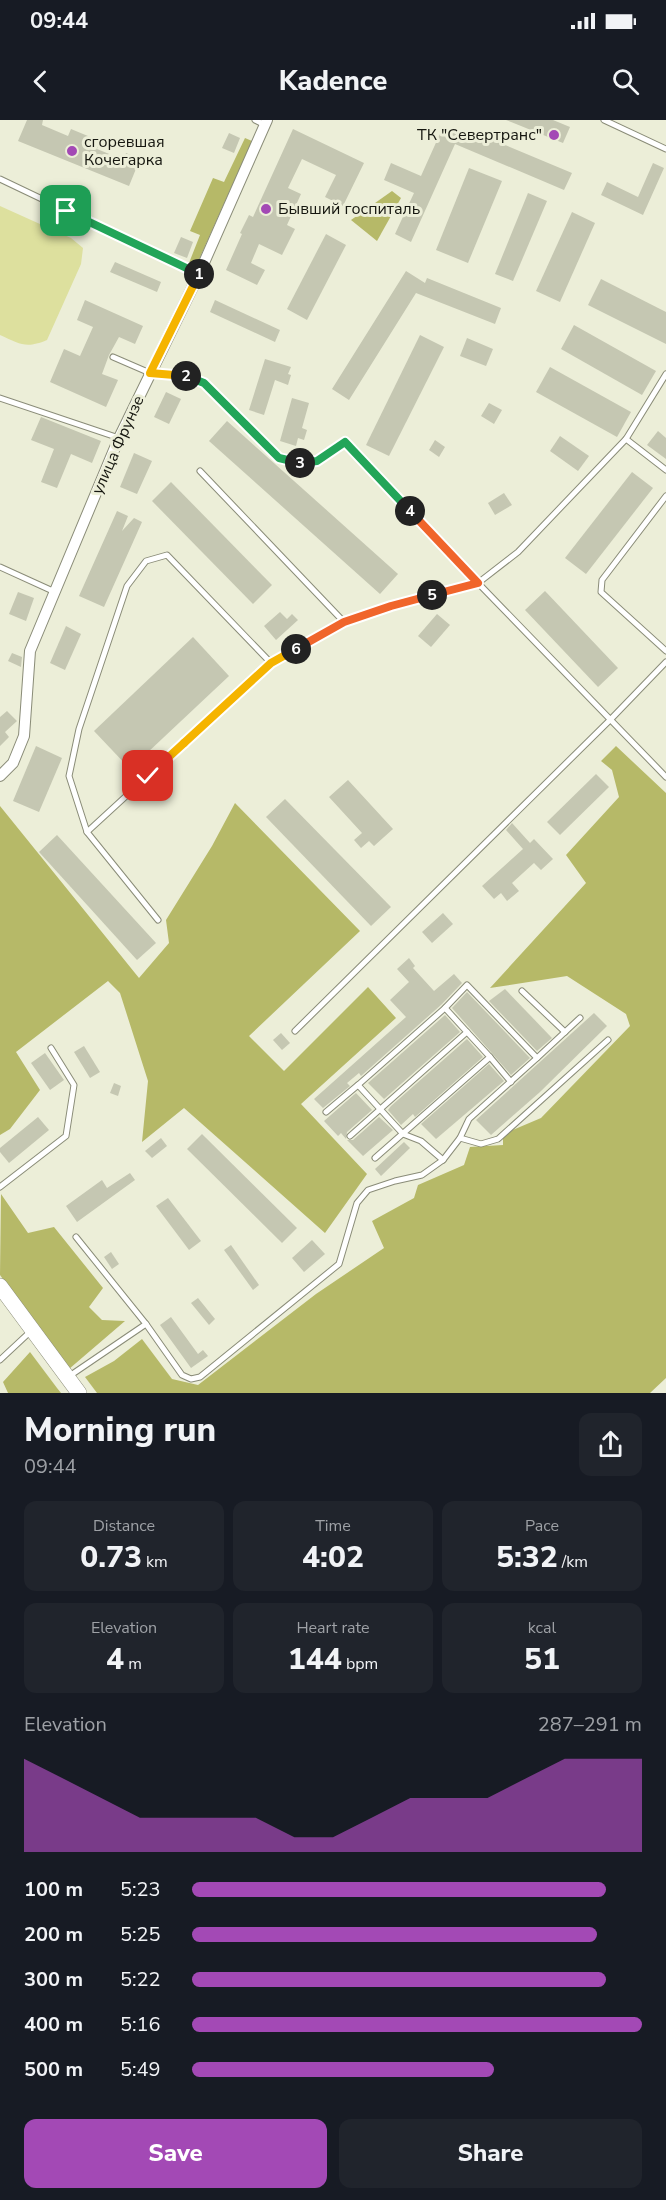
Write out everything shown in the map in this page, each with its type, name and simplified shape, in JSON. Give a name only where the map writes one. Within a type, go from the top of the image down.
[{"type":"main road","points":[[0,1286],[79,1393]]},
{"type":"street","name":"улица Фрунзе","points":[[0,776],[13,763],[24,736],[30,651],[119,438],[199,274],[262,122]]},
{"type":"lane","points":[[604,120],[617,122],[666,149]]},
{"type":"lane","points":[[0,179],[199,274]]},
{"type":"lane","points":[[113,357],[150,373],[181,375],[204,383],[279,458],[302,463],[317,461],[345,442],[666,777]]},
{"type":"lane","points":[[87,832],[271,663],[344,622],[391,606],[478,583],[518,552],[626,439],[666,374]]},
{"type":"lane","points":[[0,398],[119,438]]},
{"type":"lane","points":[[626,439],[666,470]]},
{"type":"lane","points":[[200,471],[344,622]]},
{"type":"lane","points":[[666,496],[602,580],[601,592],[666,651]]},
{"type":"lane","points":[[158,920],[87,832],[69,776],[76,741],[127,586],[146,561],[167,555],[271,663]]},
{"type":"lane","points":[[0,567],[55,592]]},
{"type":"lane","points":[[295,1031],[666,662]]},
{"type":"lane","points":[[326,1112],[445,1008],[467,985],[537,1058]]},
{"type":"lane","points":[[522,991],[565,1032]]},
{"type":"lane","points":[[445,1008],[511,1082]]},
{"type":"lane","points":[[76,1237],[146,1324],[182,1375],[191,1379],[200,1377],[339,1264],[357,1203],[368,1190],[422,1175],[443,1160],[460,1138],[469,1119],[580,1018]]},
{"type":"lane","points":[[350,1136],[467,1032]]},
{"type":"lane","points":[[460,1138],[481,1144],[498,1139],[608,1040]]},
{"type":"lane","points":[[0,1187],[66,1136],[74,1085],[51,1048]]},
{"type":"lane","points":[[375,1158],[490,1057]]},
{"type":"lane","points":[[358,1085],[403,1134],[421,1141],[443,1160]]},
{"type":"lane","points":[[68,1378],[146,1324]]},
{"type":"lane","points":[[0,1360],[32,1330]]},
{"type":"green space","points":[[245,138],[252,141],[197,264],[189,263],[200,235],[190,231],[213,178],[224,182]]},
{"type":"green space","points":[[392,191],[401,198],[377,241],[351,220]]},
{"type":"green space","points":[[0,206],[71,238],[83,248],[81,264],[47,340],[40,343],[23,344],[0,335]]},
{"type":"green space","points":[[616,746],[666,793],[666,1378],[650,1393],[97,1393],[85,1377],[114,1361],[142,1339],[172,1379],[198,1385],[316,1294],[384,1248],[372,1221],[414,1198],[418,1185],[464,1165],[470,1147],[503,1145],[503,1134],[541,1118],[630,1026],[626,1014],[567,976],[490,988],[586,883],[566,855],[619,797],[612,770],[601,761]]},
{"type":"green space","points":[[235,803],[360,931],[249,1036],[284,1071],[368,987],[396,1018],[301,1104],[367,1174],[325,1233],[184,1108],[142,1142],[148,1081],[120,993],[108,981],[16,1052],[40,1090],[10,1129],[0,1135],[0,806],[139,978],[169,943],[166,920],[212,846]]},
{"type":"green space","points":[[1,1194],[28,1233],[54,1227],[103,1288],[89,1307],[102,1320],[125,1321],[69,1369],[0,1275]]},
{"type":"green space","points":[[30,1352],[61,1393],[8,1393],[3,1382]]},
{"type":"building","name":"сгоревшая Кочегарка","points":[[27,120],[43,120],[42,125],[68,136],[71,129],[100,141],[97,149],[124,160],[126,153],[140,159],[129,186],[18,141]]},
{"type":"building","name":"ТК \"Севертранс\"","points":[[506,120],[553,120],[570,127],[563,143]]},
{"type":"building","points":[[443,127],[471,139],[474,132],[572,173],[564,190],[455,144],[411,242],[395,234],[414,193],[384,180],[391,163],[421,176]]},
{"type":"building","name":"Бывший госпиталь","points":[[293,129],[364,163],[343,206],[325,197],[336,175],[302,159],[288,188],[301,194],[287,225],[295,229],[282,255],[259,244],[251,263],[265,270],[257,285],[226,270],[242,234],[240,233],[249,215],[253,217]]},
{"type":"building","points":[[229,133],[240,138],[234,153],[222,148]]},
{"type":"building","points":[[653,163],[664,168],[643,215],[601,195],[607,182],[638,197]]},
{"type":"building","points":[[469,168],[502,181],[468,263],[436,250]]},
{"type":"building","points":[[528,193],[547,201],[513,281],[495,274]]},
{"type":"building","points":[[572,212],[595,223],[560,302],[536,291]]},
{"type":"building","points":[[326,234],[346,245],[307,320],[287,309]]},
{"type":"building","points":[[181,237],[193,242],[187,258],[174,253]]},
{"type":"building","points":[[115,262],[161,282],[157,292],[110,272]]},
{"type":"building","points":[[406,271],[425,283],[427,278],[501,308],[495,324],[416,293],[349,400],[332,389]]},
{"type":"building","points":[[601,279],[666,312],[666,344],[588,305]]},
{"type":"building","points":[[85,300],[143,326],[135,344],[119,337],[109,355],[102,374],[118,380],[106,407],[50,382],[64,349],[80,356],[93,327],[77,320]]},
{"type":"building","points":[[215,300],[280,330],[275,342],[210,312]]},
{"type":"building","points":[[574,325],[656,371],[642,395],[561,349]]},
{"type":"building","points":[[420,335],[444,347],[389,456],[366,445]]},
{"type":"building","points":[[467,338],[493,349],[486,366],[460,356]]},
{"type":"building","points":[[265,359],[291,367],[288,374],[291,375],[288,385],[275,380],[264,415],[249,410]]},
{"type":"building","points":[[550,367],[631,412],[617,437],[536,392]]},
{"type":"building","points":[[166,392],[181,399],[169,424],[154,417]]},
{"type":"building","points":[[292,398],[309,403],[302,428],[307,430],[304,440],[298,438],[296,446],[280,441]]},
{"type":"building","points":[[489,403],[502,410],[494,424],[481,416]]},
{"type":"building","points":[[41,417],[101,441],[92,463],[71,454],[57,488],[41,482],[54,449],[31,440]]},
{"type":"building","points":[[227,421],[398,574],[380,594],[209,441]]},
{"type":"building","points":[[658,431],[666,438],[666,459],[647,445]]},
{"type":"building","points":[[560,436],[589,456],[578,471],[550,451]]},
{"type":"building","points":[[435,440],[445,447],[439,457],[429,450]]},
{"type":"building","points":[[134,453],[152,461],[137,494],[120,487]]},
{"type":"building","points":[[632,472],[653,488],[586,574],[565,558]]},
{"type":"building","points":[[171,482],[272,585],[253,604],[152,501]]},
{"type":"building","points":[[504,493],[512,505],[495,515],[488,503]]},
{"type":"building","points":[[117,511],[128,516],[122,531],[134,518],[142,522],[104,607],[79,596]]},
{"type":"building","points":[[545,591],[618,668],[598,687],[525,610]]},
{"type":"building","points":[[18,592],[34,598],[26,621],[9,614]]},
{"type":"building","points":[[280,612],[287,619],[292,614],[298,620],[276,640],[264,626]]},
{"type":"building","points":[[437,614],[450,625],[431,647],[418,636]]},
{"type":"building","points":[[66,626],[81,634],[65,670],[50,663]]},
{"type":"building","points":[[193,637],[229,676],[130,769],[94,731]]},
{"type":"building","points":[[12,653],[22,657],[21,667],[8,661]]},
{"type":"building","points":[[7,711],[17,721],[5,732],[9,737],[0,746],[0,717]]},
{"type":"building","points":[[36,746],[62,758],[39,812],[13,801]]},
{"type":"building","points":[[596,774],[609,787],[560,835],[547,822]]},
{"type":"building","points":[[348,780],[393,829],[374,846],[369,841],[361,848],[354,840],[362,833],[329,797]]},
{"type":"building","points":[[285,799],[391,907],[371,926],[266,817]]},
{"type":"building","points":[[512,823],[530,843],[534,839],[553,859],[541,870],[534,863],[512,883],[519,891],[507,901],[501,893],[494,899],[482,886],[523,849],[506,830]]},
{"type":"building","points":[[57,835],[156,943],[137,960],[39,852]]},
{"type":"building","points":[[443,913],[453,924],[432,943],[422,932]]},
{"type":"building","points":[[409,958],[415,966],[413,968],[434,991],[454,974],[462,983],[442,1004],[361,1076],[359,1073],[347,1083],[350,1086],[323,1108],[314,1099],[406,1017],[390,1000],[409,982],[397,969]]},
{"type":"building","points":[[505,989],[552,1038],[537,1051],[489,1001]]},
{"type":"building","points":[[467,992],[530,1058],[511,1075],[452,1008]]},
{"type":"building","points":[[594,1013],[607,1026],[540,1092],[491,1135],[476,1120]]},
{"type":"building","points":[[445,1015],[460,1032],[384,1099],[368,1083]]},
{"type":"building","points":[[281,1033],[290,1043],[282,1050],[273,1040]]},
{"type":"building","points":[[467,1039],[483,1057],[415,1117],[413,1114],[401,1125],[388,1110],[391,1106]]},
{"type":"building","points":[[84,1046],[100,1072],[90,1078],[74,1052]]},
{"type":"building","points":[[45,1053],[64,1080],[50,1090],[31,1063]]},
{"type":"building","points":[[489,1064],[504,1081],[436,1139],[421,1124]]},
{"type":"building","points":[[114,1083],[121,1086],[118,1096],[110,1093]]},
{"type":"building","points":[[356,1093],[372,1110],[347,1132],[346,1139],[341,1133],[338,1136],[324,1121]]},
{"type":"building","points":[[38,1117],[49,1130],[9,1163],[0,1152],[0,1148]]},
{"type":"building","points":[[379,1117],[393,1130],[363,1156],[347,1140],[353,1140]]},
{"type":"building","points":[[202,1134],[297,1228],[282,1243],[187,1149]]},
{"type":"building","points":[[161,1138],[167,1146],[152,1158],[145,1151]]},
{"type":"building","points":[[404,1142],[410,1148],[381,1176],[375,1169]]},
{"type":"building","points":[[130,1173],[135,1180],[77,1222],[66,1206],[102,1180],[107,1188]]},
{"type":"building","points":[[168,1198],[201,1241],[189,1250],[156,1206]]},
{"type":"building","points":[[312,1240],[325,1254],[304,1272],[292,1258]]},
{"type":"building","points":[[231,1245],[259,1285],[253,1290],[224,1250]]},
{"type":"building","points":[[111,1252],[119,1264],[112,1269],[104,1257]]},
{"type":"building","points":[[198,1298],[215,1319],[209,1325],[191,1303]]},
{"type":"building","points":[[171,1317],[198,1354],[203,1350],[208,1356],[191,1368],[160,1325]]},
{"type":"place","name":"ТК \"Севертранс\"","points":[[554,135]]},
{"type":"place","name":"сгоревшая Кочегарка","points":[[72,151]]},
{"type":"place","name":"Бывший госпиталь","points":[[266,209]]},
{"type":"route","points":[[66,211],[199,274],[150,373],[181,375],[204,383],[279,458],[302,463],[317,461],[345,442],[478,583],[391,606],[344,622],[271,663],[148,776]]}]
